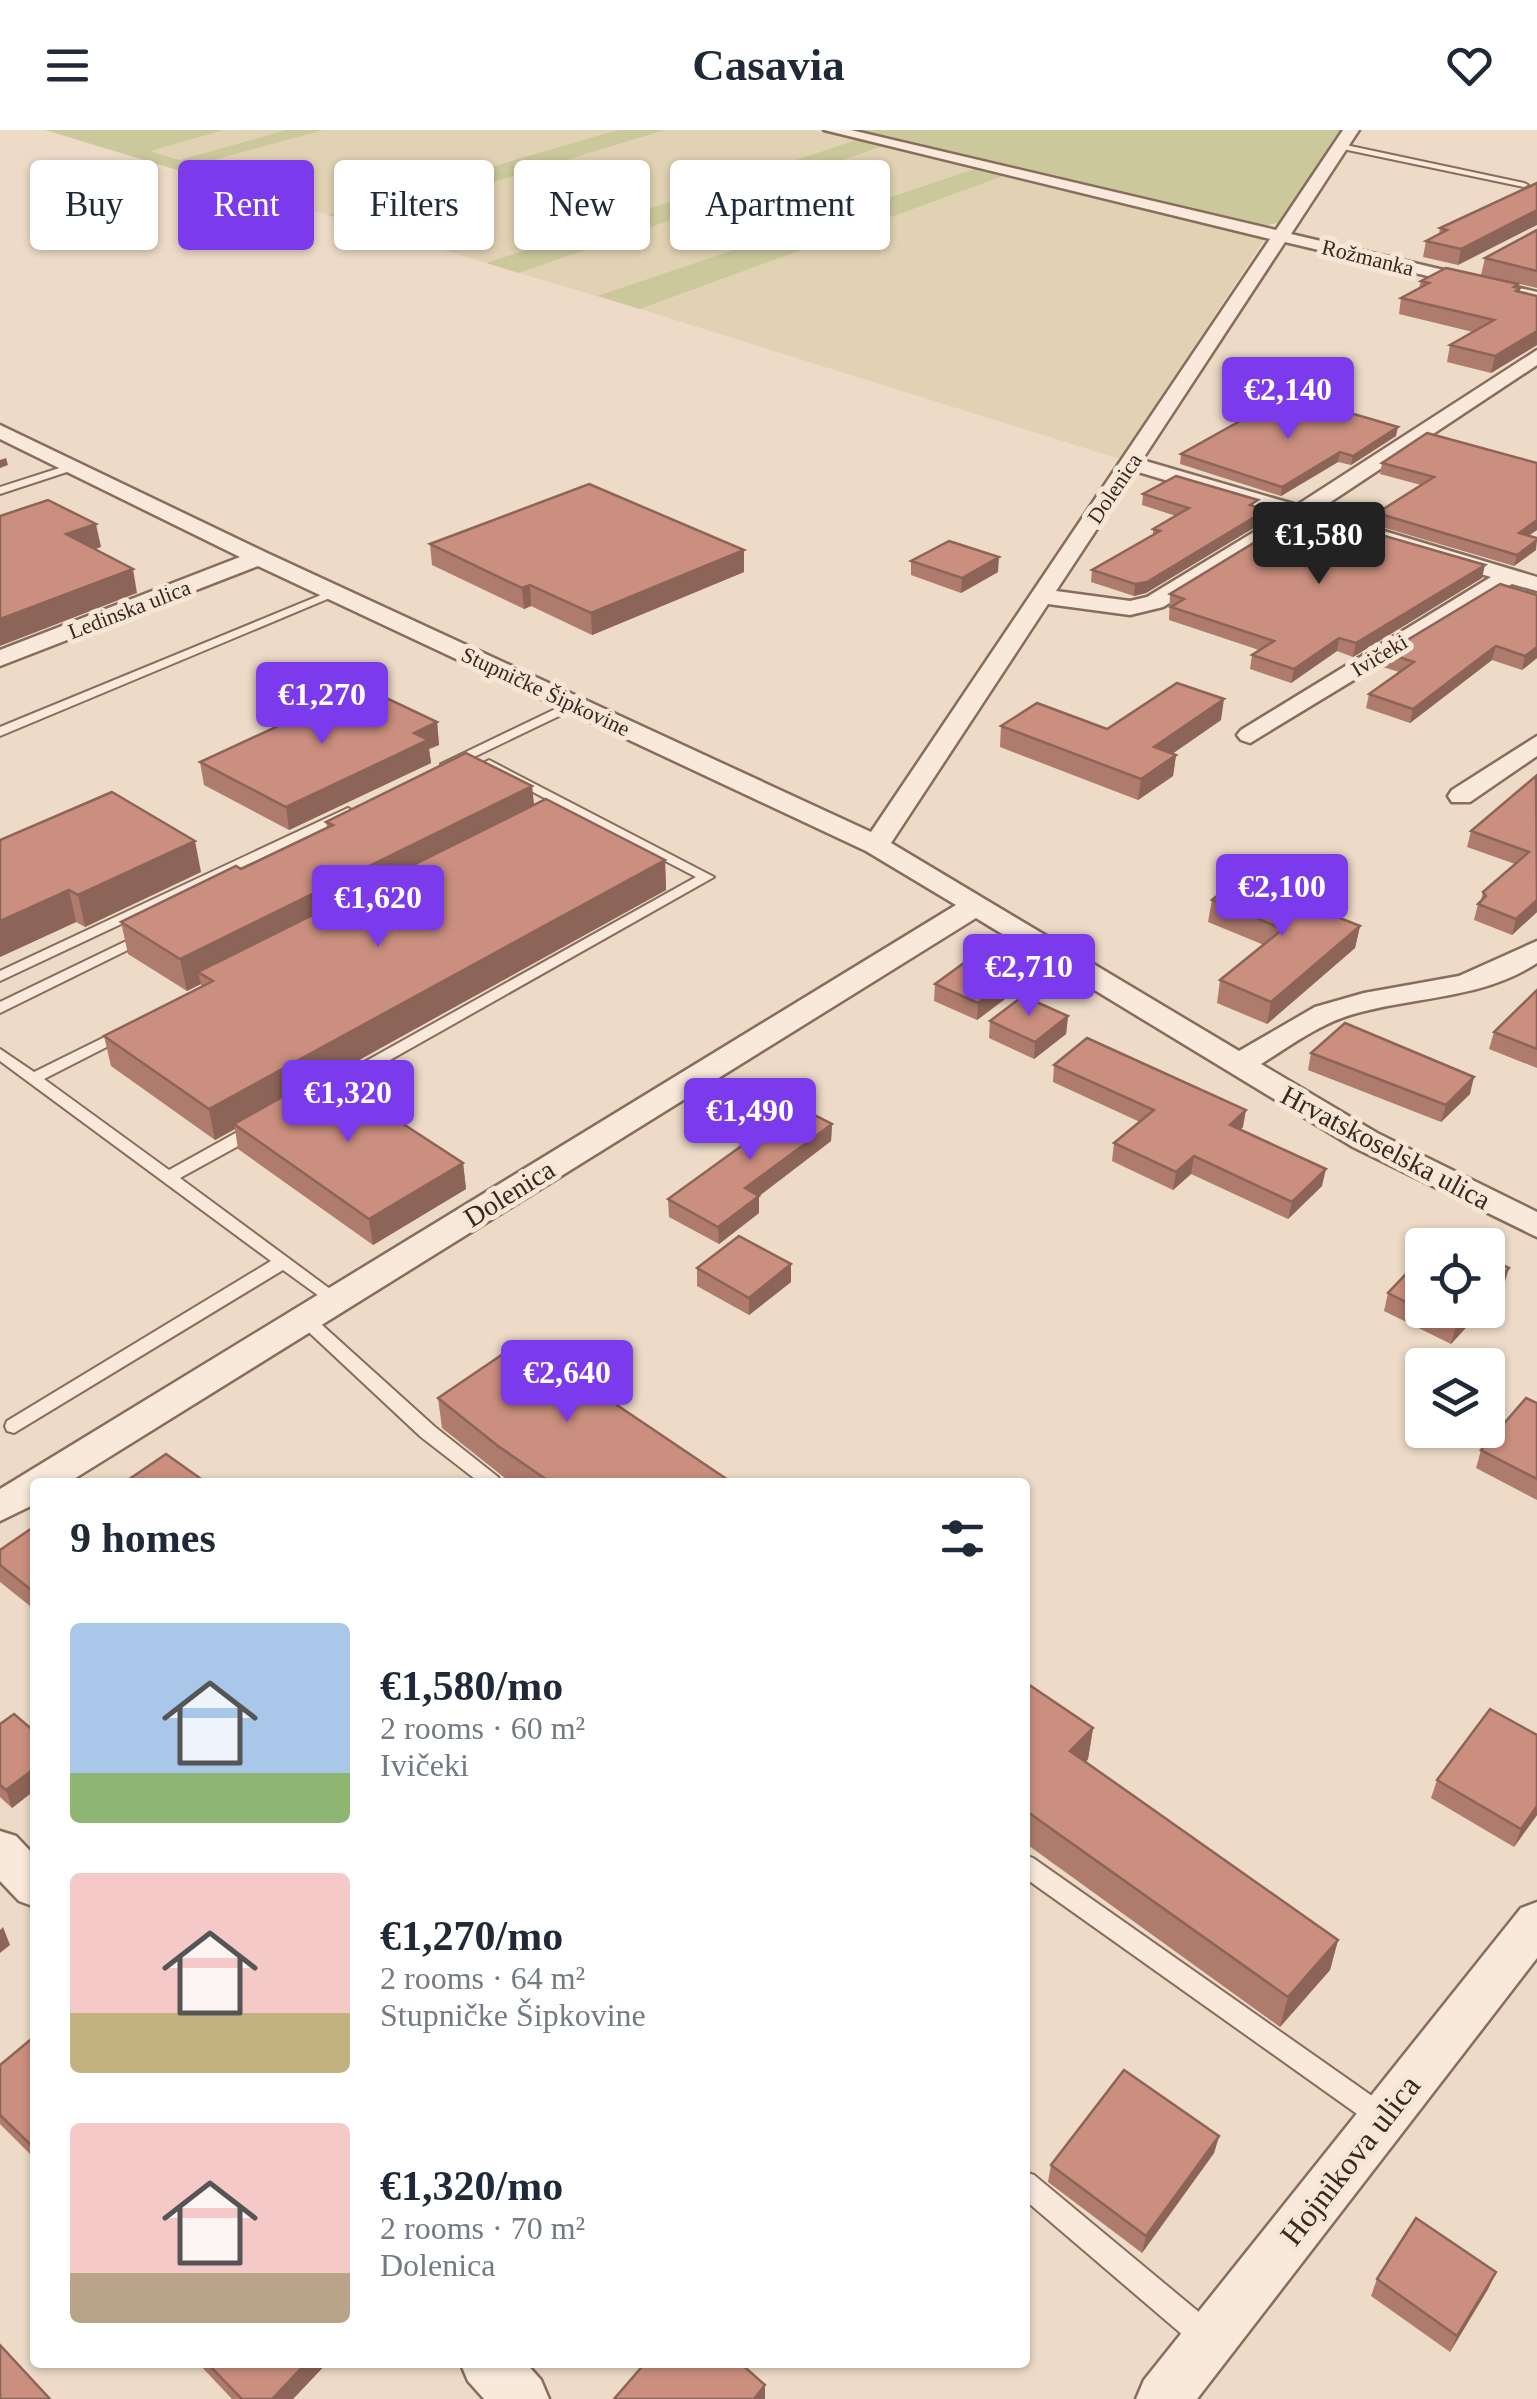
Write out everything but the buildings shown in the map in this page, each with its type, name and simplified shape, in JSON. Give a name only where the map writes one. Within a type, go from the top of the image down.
[{"type":"street","name":"Rožmanka","points":[[832,130],[1537,297]]},
{"type":"street","name":"Dolenica","points":[[876,845],[1346,138]]},
{"type":"street","points":[[1454,278],[1488,260]]},
{"type":"street","points":[[1042,596],[1130,608],[1155,602],[1300,513],[1537,356]]},
{"type":"street","name":"Stupničke Šipkovine","points":[[0,432],[259,558],[876,845]]},
{"type":"street","name":"Ivičeki","points":[[1131,463],[1528,579]]},
{"type":"street","name":"Ledinska ulica","points":[[0,659],[259,558]]},
{"type":"street","name":"Ivičeki","points":[[1250,735],[1528,579]]},
{"type":"street","points":[[1461,796],[1537,744]]},
{"type":"street","name":"Hrvatskoselska ulica","points":[[876,845],[1365,1140],[1537,1226]]},
{"type":"street","name":"Dolenica","points":[[48,1478],[978,904]]},
{"type":"street","name":"Hrvatskoselska ulica","points":[[1237,1065],[1336,1009],[1464,986],[1515,966],[1537,950]]},
{"type":"street","name":"Dolenica","points":[[0,1507],[30,1489]]},
{"type":"street","points":[[0,1850],[30,1882]]},
{"type":"street","name":"Hojnikova ulica","points":[[1163,2399],[1537,1922]]},
{"type":"street","points":[[493,2368],[522,2399]]},
{"type":"lane","points":[[1346,138],[1524,185]]},
{"type":"lane","points":[[0,490],[72,466]]},
{"type":"lane","points":[[0,732],[334,593]]},
{"type":"lane","points":[[430,772],[574,704]]},
{"type":"lane","points":[[308,1100],[707,877],[490,764],[454,782]]},
{"type":"lane","points":[[0,977],[359,806]]},
{"type":"lane","points":[[555,816],[572,807]]},
{"type":"lane","points":[[0,1008],[157,930]]},
{"type":"lane","points":[[34,1078],[138,1026]]},
{"type":"lane","points":[[0,1054],[336,1300]]},
{"type":"lane","points":[[169,1178],[273,1119]]},
{"type":"lane","points":[[14,1426],[284,1261]]},
{"type":"lane","points":[[305,1319],[428,1432],[486,1478]]},
{"type":"lane","points":[[1030,1869],[1383,2118]]},
{"type":"lane","points":[[1030,2188],[1210,2340]]},
{"type":"shaded area","points":[[45,130],[224,130],[150,151],[179,160],[178,170],[158,164],[158,160],[144,160]]},
{"type":"shaded area","points":[[224,130],[286,130],[179,160],[148,151]]},
{"type":"shaded area","points":[[286,130],[324,130],[214,160],[179,160]]},
{"type":"shaded area","points":[[324,130],[617,130],[494,166],[494,160],[334,160],[334,213],[328,215],[314,211],[314,160],[214,160]]},
{"type":"shaded area","points":[[617,130],[665,130],[566,160],[515,160]]},
{"type":"shaded area","points":[[665,130],[812,130],[856,140],[796,160],[670,160],[670,202],[650,208],[650,160],[566,160]]},
{"type":"shaded area","points":[[845,130],[1342,130],[1281,222],[1265,226]]},
{"type":"shaded area","points":[[856,140],[883,146],[843,160],[796,160]]},
{"type":"shaded area","points":[[883,146],[977,168],[890,197],[890,160],[843,160]]},
{"type":"shaded area","points":[[514,160],[514,176],[494,182],[494,166]]},
{"type":"shaded area","points":[[977,168],[1006,175],[890,217],[890,197]]},
{"type":"shaded area","points":[[1006,175],[1266,237],[1120,459],[640,309],[801,250],[890,250],[890,217]]},
{"type":"shaded area","points":[[514,176],[514,250],[525,250],[486,263],[443,250],[494,250],[494,182]]},
{"type":"shaded area","points":[[670,202],[670,220],[650,227],[650,208]]},
{"type":"shaded area","points":[[670,220],[670,250],[734,250],[597,296],[519,273],[585,250],[650,250],[650,227]]},
{"type":"shaded area","points":[[525,250],[585,250],[519,273],[486,263]]},
{"type":"shaded area","points":[[734,250],[801,250],[640,309],[597,296]]}]
